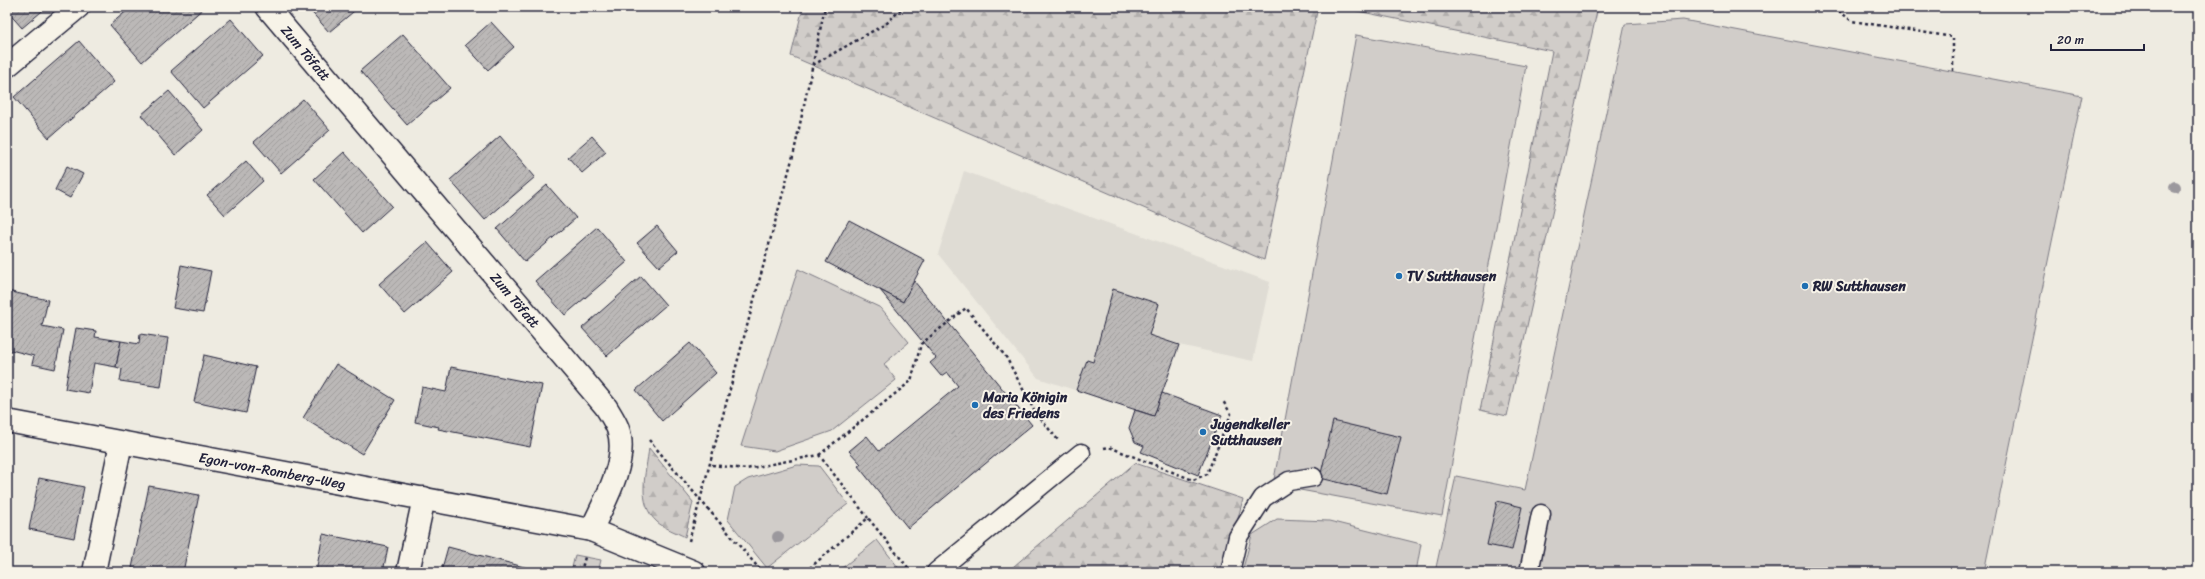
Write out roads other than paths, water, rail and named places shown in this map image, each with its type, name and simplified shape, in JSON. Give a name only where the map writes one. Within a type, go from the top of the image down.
[{"type":"street","points":[[7,66],[78,7]]},
{"type":"street","name":"Zum Töfatt","points":[[267,7],[606,407],[618,430],[620,455],[612,487],[591,530]]},
{"type":"street","name":"Egon-von-Romberg-Weg","points":[[7,421],[591,530]]},
{"type":"street","points":[[94,572],[121,443]]},
{"type":"street","points":[[408,572],[424,498]]},
{"type":"street","points":[[591,530],[688,569]]},
{"type":"lane","points":[[936,572],[1081,453]]},
{"type":"lane","points":[[1230,572],[1238,537],[1263,498],[1289,481],[1313,477]]},
{"type":"lane","points":[[1529,572],[1541,514]]},
{"type":"place","name":"TV Sutthausen","points":[[1399,276]]},
{"type":"place","name":"RW Sutthausen","points":[[1805,286]]},
{"type":"place","name":"Maria Königin des Friedens","points":[[975,405]]},
{"type":"place","name":"Jugendkeller Sutthausen","points":[[1203,432]]}]
